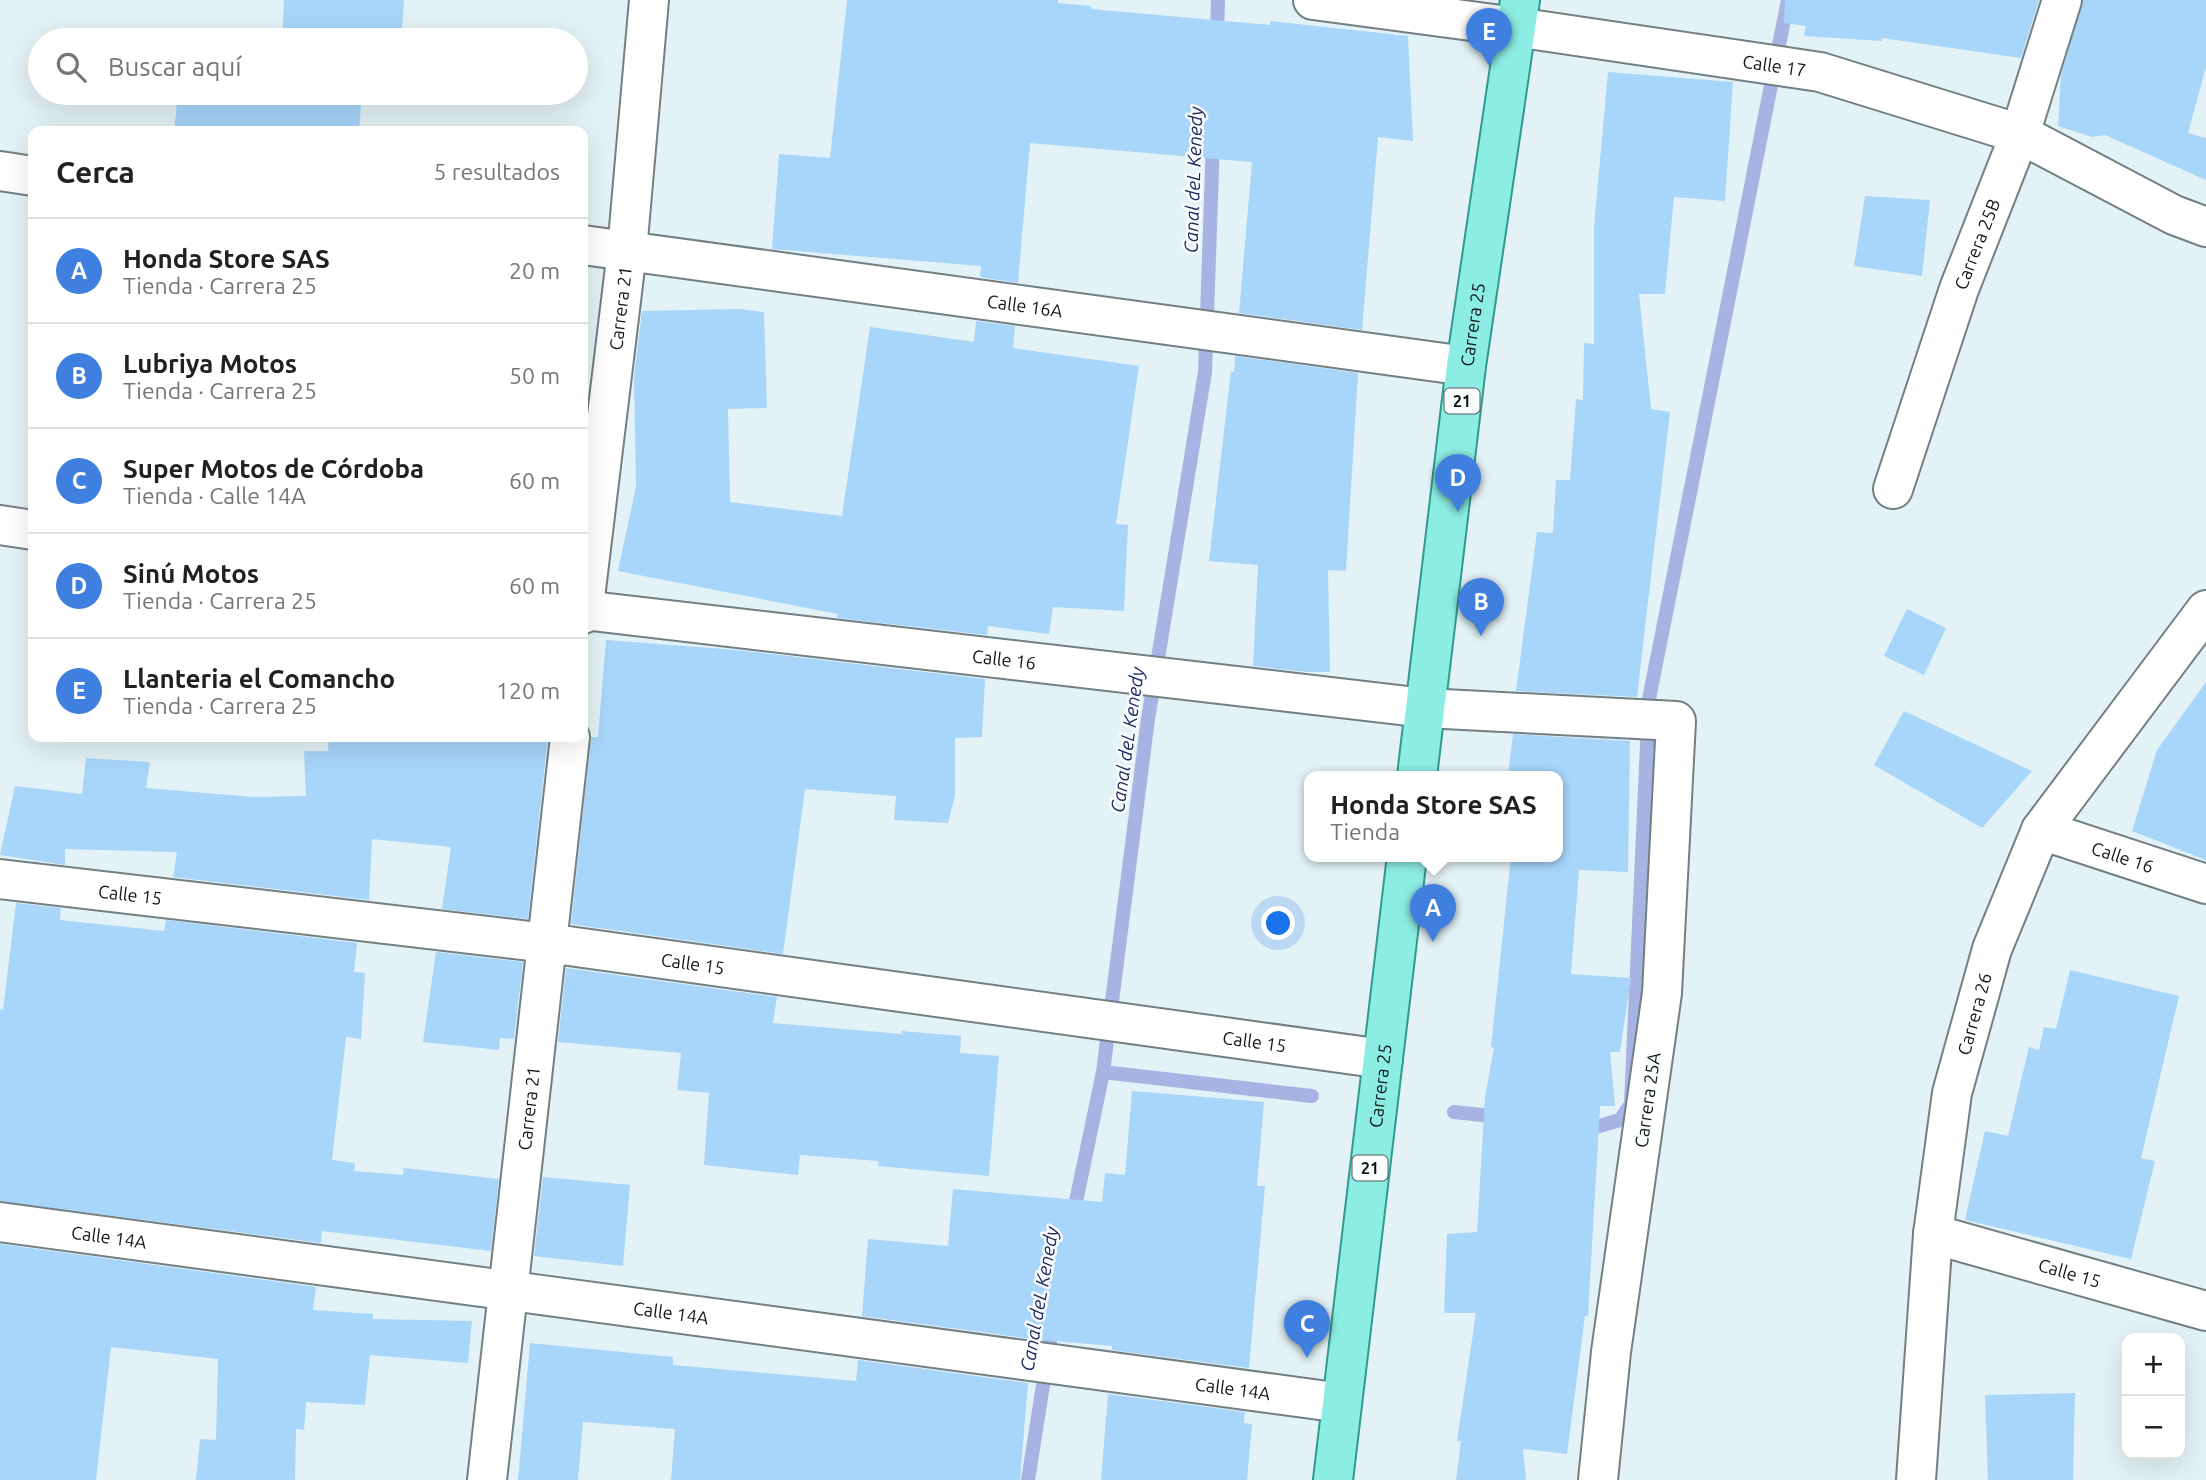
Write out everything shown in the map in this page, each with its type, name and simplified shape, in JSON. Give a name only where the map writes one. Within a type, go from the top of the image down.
[{"type":"main road","name":"Carrera 25","points":[[1418,771],[1466,366],[1515,9]]},
{"type":"main road","name":"Carrera 25","points":[[1333,1480],[1406,862]]},
{"type":"street","name":"Carrera 21","points":[[588,570],[627,251],[649,0]]},
{"type":"street","name":"Calle 17","points":[[1313,0],[1515,9],[1735,59],[1819,72],[2020,134],[2174,215],[2206,226]]},
{"type":"street","name":"Carrera 25B","points":[[1893,489],[1959,289],[2020,134],[2062,0]]},
{"type":"street","points":[[0,171],[28,175]]},
{"type":"street","name":"Calle 16A","points":[[588,246],[1466,366]]},
{"type":"street","points":[[0,525],[28,529]]},
{"type":"street","name":"Carrera 26","points":[[1916,1480],[1933,1234],[1952,1093],[1992,949],[2040,830],[2206,610]]},
{"type":"street","name":"Calle 16","points":[[588,612],[1425,708],[1674,722]]},
{"type":"street","name":"Carrera 25A","points":[[1598,1480],[1611,1352],[1662,993],[1678,723],[1674,722]]},
{"type":"street","name":"Carrera 21","points":[[487,1480],[569,742]]},
{"type":"street","name":"Calle 16","points":[[2040,830],[2206,884]]},
{"type":"street","name":"Calle 15","points":[[0,879],[547,943],[1383,1059]]},
{"type":"street","name":"Calle 14A","points":[[0,1222],[1342,1403]]},
{"type":"street","name":"Calle 15","points":[[1933,1234],[2206,1311]]},
{"type":"building","points":[[284,0],[404,0],[402,28],[283,28]]},
{"type":"building","points":[[847,0],[1058,0],[1058,3],[1091,6],[1091,9],[1270,25],[1270,21],[1408,36],[1413,141],[1378,137],[1362,330],[1239,313],[1252,162],[1030,143],[1018,283],[980,277],[981,266],[772,249],[779,154],[830,158]]},
{"type":"building","points":[[1785,0],[2039,0],[2021,58],[1882,38],[1882,41],[1804,36],[1806,26],[1784,23]]},
{"type":"building","points":[[2083,0],[2206,0],[2206,67],[2188,133],[2206,138],[2206,180],[2105,135],[2092,137],[2058,126],[2061,75]]},
{"type":"building","points":[[1608,72],[1733,82],[1725,201],[1674,197],[1665,294],[1639,294],[1651,409],[1670,412],[1637,697],[1516,691],[1537,532],[1553,533],[1556,480],[1570,480],[1576,399],[1583,400],[1584,343],[1594,344],[1594,226]]},
{"type":"building","points":[[177,105],[361,105],[359,126],[175,126]]},
{"type":"building","points":[[1865,196],[1930,200],[1922,276],[1854,266]]},
{"type":"building","points":[[740,309],[764,312],[767,408],[728,409],[730,502],[842,516],[870,327],[974,342],[976,321],[1015,326],[1013,348],[1139,366],[1116,524],[1128,525],[1124,611],[1053,607],[1049,634],[988,626],[987,635],[837,618],[838,614],[618,571],[636,486],[634,377],[642,311]]},
{"type":"building","points":[[1235,356],[1358,373],[1346,571],[1328,570],[1330,672],[1253,666],[1258,565],[1209,561]]},
{"type":"building","points":[[1907,609],[1946,628],[1924,675],[1884,656]]},
{"type":"building","points":[[606,640],[736,650],[985,679],[982,737],[955,738],[955,795],[948,823],[894,820],[896,796],[805,789],[783,954],[571,924],[591,737],[598,737]]},
{"type":"building","points":[[2206,682],[2206,860],[2132,831],[2157,750]]},
{"type":"building","points":[[1904,711],[2032,771],[1982,828],[1874,765]]},
{"type":"building","points":[[1513,734],[1630,741],[1628,872],[1579,870],[1571,974],[1631,978],[1620,1052],[1610,1052],[1615,1106],[1600,1106],[1588,1316],[1585,1316],[1567,1454],[1523,1449],[1526,1480],[1456,1480],[1461,1441],[1457,1441],[1476,1313],[1444,1313],[1447,1234],[1477,1232],[1485,1097],[1494,1048],[1491,1047],[1510,862],[1563,862],[1563,771],[1509,771]]},
{"type":"building","points":[[329,742],[547,742],[528,919],[442,909],[451,847],[372,839],[369,900],[173,877],[177,852],[65,849],[65,865],[0,855],[15,786],[82,794],[86,758],[150,762],[146,788],[253,797],[306,796],[304,751],[328,751]]},
{"type":"building","points":[[16,903],[61,908],[60,920],[164,931],[166,920],[357,943],[354,972],[365,973],[361,1039],[346,1037],[332,1160],[355,1163],[354,1171],[403,1175],[404,1168],[499,1179],[491,1251],[322,1231],[321,1243],[0,1201],[0,1009],[3,1010]]},
{"type":"building","points":[[436,952],[523,962],[514,1039],[500,1038],[499,1050],[423,1042]]},
{"type":"building","points":[[566,968],[777,997],[773,1023],[961,1036],[960,1053],[999,1056],[989,1176],[878,1166],[879,1161],[800,1155],[798,1175],[704,1165],[709,1093],[677,1090],[681,1053],[558,1042]]},
{"type":"building","points":[[2070,970],[2179,996],[2141,1158],[2155,1161],[2131,1259],[1965,1220],[1985,1131],[2008,1136],[2029,1047],[2039,1050],[2044,1027],[2056,1029]]},
{"type":"building","points":[[1132,1091],[1264,1102],[1257,1186],[1265,1186],[1249,1368],[1112,1350],[1112,1346],[1032,1339],[862,1316],[868,1239],[948,1246],[953,1189],[1102,1202],[1105,1173],[1125,1175]]},
{"type":"building","points":[[543,1177],[630,1185],[623,1266],[534,1256]]},
{"type":"building","points":[[0,1244],[316,1287],[313,1310],[373,1314],[373,1319],[472,1321],[468,1363],[370,1355],[365,1405],[306,1402],[304,1430],[296,1429],[295,1480],[196,1480],[200,1439],[216,1440],[218,1359],[111,1347],[96,1480],[0,1480]]},
{"type":"building","points":[[530,1343],[673,1357],[673,1365],[856,1381],[858,1360],[1028,1383],[1020,1480],[671,1480],[675,1429],[583,1422],[578,1480],[518,1480]]},
{"type":"building","points":[[2075,1393],[2073,1480],[1988,1480],[1985,1395]]},
{"type":"building","points":[[1108,1394],[1245,1412],[1244,1423],[1252,1424],[1247,1480],[1101,1480]]},
{"type":"waterway","name":"Canal deL Kenedy","points":[[1217,37],[1218,0]]},
{"type":"waterway","points":[[1581,1125],[1596,1127],[1620,1120],[1631,1104],[1649,699],[1788,0]]},
{"type":"waterway","name":"Canal deL Kenedy","points":[[1073,1216],[1103,1072],[1148,719],[1205,372],[1213,141]]},
{"type":"waterway","points":[[1103,1072],[1312,1096]]},
{"type":"waterway","points":[[1454,1112],[1501,1117]]},
{"type":"waterway","name":"Canal deL Kenedy","points":[[1028,1480],[1053,1322]]},
{"type":"place","name":"Llanteria el Comancho","points":[[1489,66]]},
{"type":"place","name":"Sinú Motos","points":[[1458,512]]},
{"type":"place","name":"Lubriya Motos","points":[[1481,636]]},
{"type":"place","name":"Honda Store SAS","points":[[1433,942]]},
{"type":"place","name":"Super Motos de Córdoba","points":[[1307,1358]]}]
